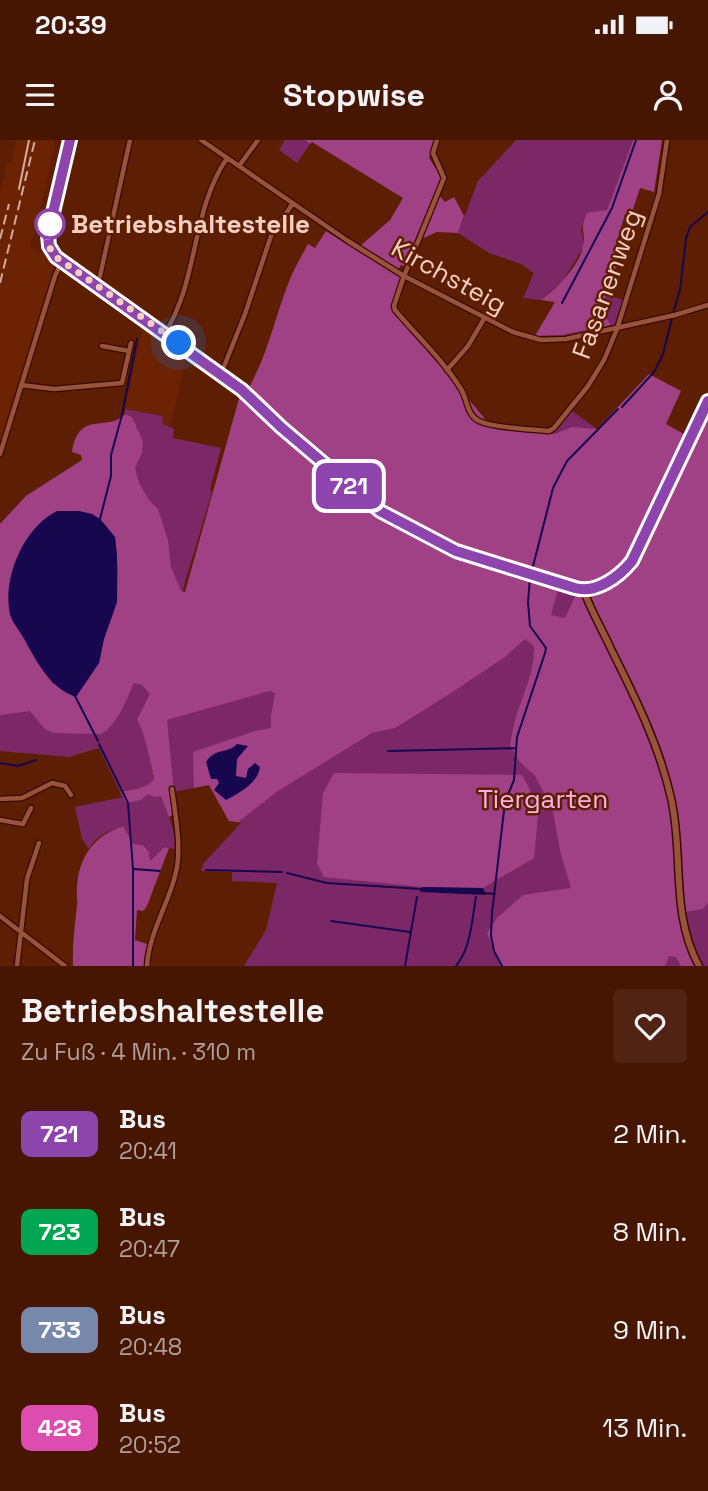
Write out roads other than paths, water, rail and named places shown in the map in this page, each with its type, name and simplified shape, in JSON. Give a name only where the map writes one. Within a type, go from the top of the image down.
[{"type":"main road","points":[[70,140],[48,234],[51,252],[96,285],[167,330],[380,511],[456,551],[584,590],[600,586],[632,561],[708,401]]},
{"type":"main road","points":[[584,590],[645,719],[662,766],[673,808],[680,905],[685,930],[699,966]]},
{"type":"street","points":[[96,285],[130,140]]},
{"type":"street","name":"Kirchsteig","points":[[201,140],[404,276],[513,332],[545,340],[566,339],[673,316],[708,305]]},
{"type":"street","points":[[239,166],[258,140]]},
{"type":"street","points":[[437,140],[433,153],[444,178],[404,276],[395,310],[446,370],[471,343],[484,319]]},
{"type":"street","name":"Fasanenweg","points":[[446,370],[463,391],[472,416],[480,421],[537,430],[549,431],[554,428],[588,386],[604,360],[617,329],[659,194],[667,140]]},
{"type":"street","points":[[167,330],[185,290],[210,187],[227,158]]},
{"type":"street","points":[[221,374],[245,314],[268,243],[293,203]]},
{"type":"street","points":[[0,454],[54,276],[62,261]]},
{"type":"street","points":[[21,385],[54,389],[122,383],[131,343]]},
{"type":"street","points":[[102,346],[129,351]]},
{"type":"street","points":[[0,799],[22,798],[52,783],[65,786],[71,795]]},
{"type":"street","points":[[147,966],[152,939],[176,872],[176,815],[172,789]]},
{"type":"street","points":[[0,820],[23,824],[31,808]]},
{"type":"street","points":[[17,966],[27,879],[39,843]]},
{"type":"street","points":[[0,916],[65,966]]},
{"type":"waterway","points":[[562,303],[612,208],[636,140]]},
{"type":"waterway","points":[[673,313],[680,290],[690,227],[708,212]]},
{"type":"waterway","points":[[622,407],[654,372],[663,354],[672,318]]},
{"type":"waterway","points":[[100,519],[111,476],[111,455],[137,339]]},
{"type":"waterway","points":[[502,966],[494,951],[491,936],[505,802],[514,780],[517,737],[546,648],[530,626],[530,578],[553,488],[567,461],[618,409]]},
{"type":"waterway","points":[[75,696],[98,741]]},
{"type":"waterway","points":[[99,744],[128,803],[133,869],[133,966]]},
{"type":"waterway","points":[[388,751],[516,748]]},
{"type":"waterway","points":[[0,763],[18,766],[36,760]]},
{"type":"waterway","points":[[134,869],[160,871]]},
{"type":"waterway","points":[[206,870],[282,872]]},
{"type":"waterway","points":[[287,873],[327,883],[421,889]]},
{"type":"waterway","points":[[483,893],[495,894]]},
{"type":"waterway","points":[[405,966],[417,897]]},
{"type":"waterway","points":[[456,966],[468,942],[476,897]]},
{"type":"waterway","points":[[331,921],[410,932]]},
{"type":"tram line","points":[[19,189],[29,140]]},
{"type":"railway","points":[[0,283],[35,140]]},
{"type":"railway","points":[[0,239],[9,204]]},
{"type":"place","name":"Betriebshaltestelle","points":[[50,224]]},
{"type":"park label","name":"Tiergarten","points":[[543,799]]}]
